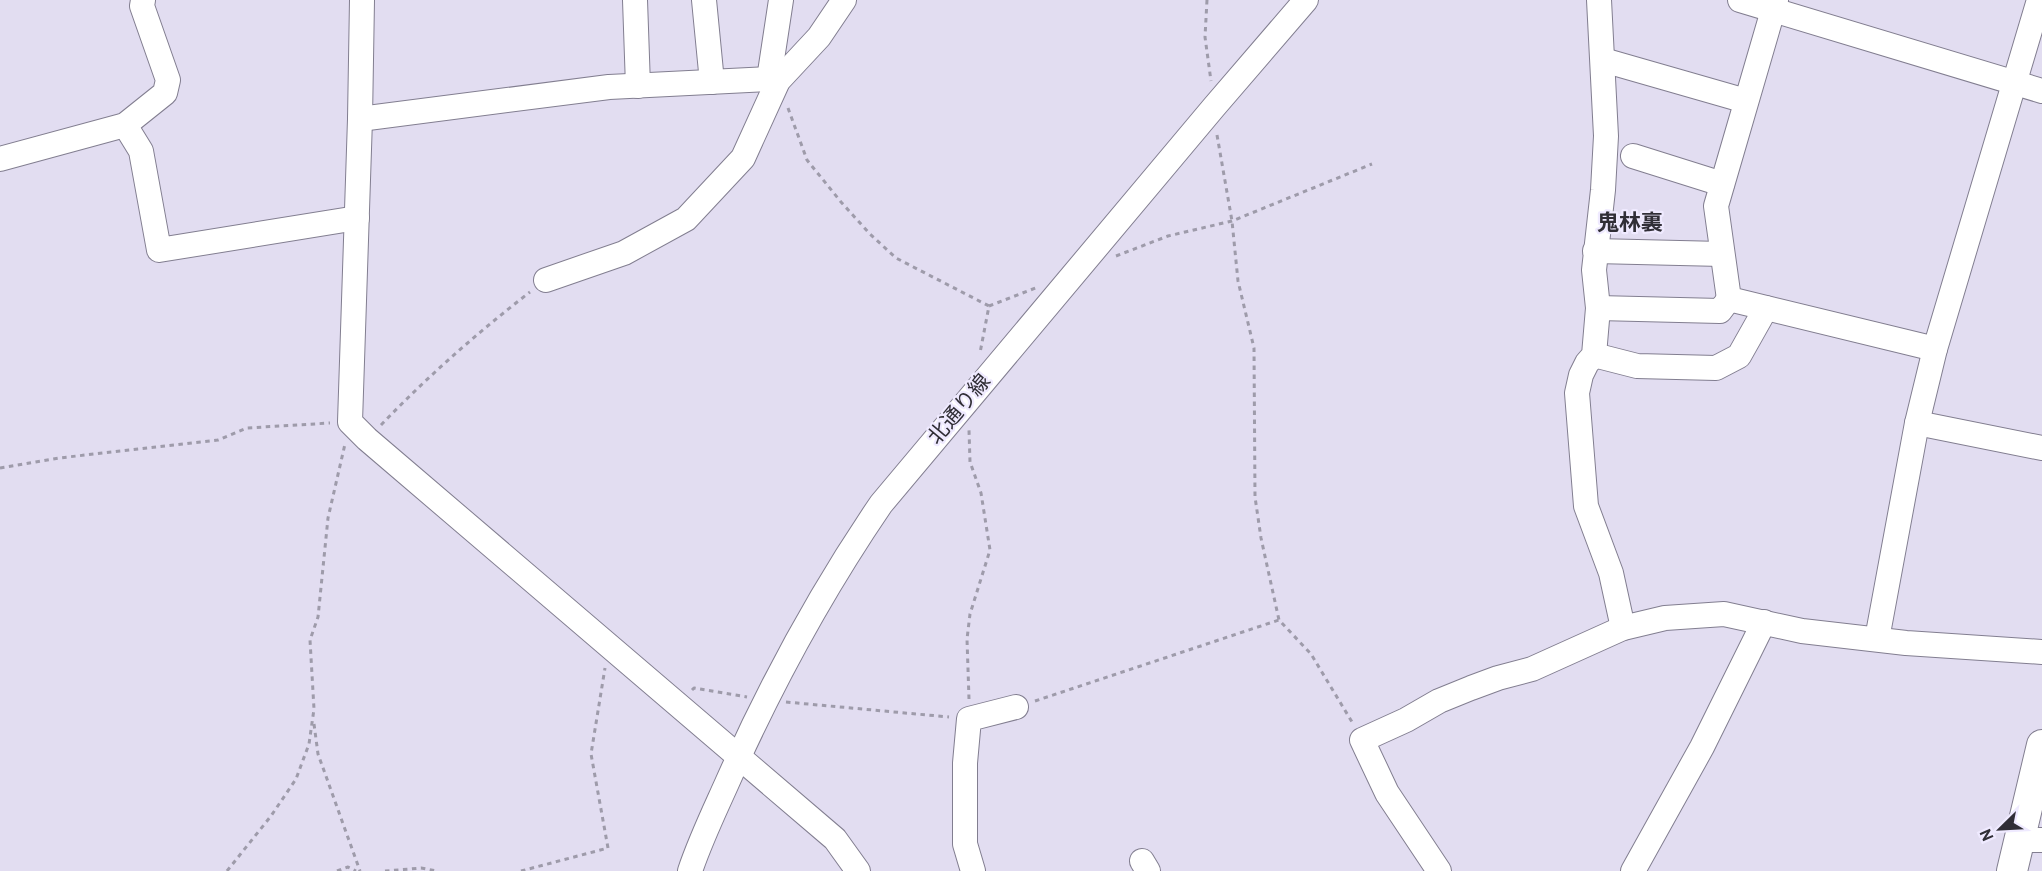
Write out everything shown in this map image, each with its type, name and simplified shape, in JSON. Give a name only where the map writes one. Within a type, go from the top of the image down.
[{"type":"main road","points":[[2012,871],[2031,840],[2042,745]]},
{"type":"street","points":[[0,159],[125,125],[165,93],[168,80],[142,6],[143,0]]},
{"type":"street","points":[[362,0],[350,422],[367,439],[835,839],[858,871]]},
{"type":"street","points":[[635,0],[638,86]]},
{"type":"street","points":[[704,0],[712,82]]},
{"type":"street","points":[[546,280],[624,253],[686,219],[743,158],[773,80],[781,0]]},
{"type":"street","points":[[360,119],[609,87],[773,80],[819,37],[844,0]]},
{"type":"street","name":"北通り線","points":[[690,871],[738,757],[766,700],[848,552],[881,504],[1306,0]]},
{"type":"street","points":[[1599,0],[1606,136],[1603,190],[1594,270],[1598,308],[1594,355],[1581,375],[1577,393],[1586,506],[1611,573],[1623,628]]},
{"type":"street","points":[[1740,0],[1775,5],[2042,91]]},
{"type":"street","points":[[1877,639],[1917,423],[1935,348],[2039,0]]},
{"type":"street","points":[[1598,308],[1720,310],[1729,299],[1716,206],[1775,5]]},
{"type":"street","points":[[1603,60],[1746,100]]},
{"type":"street","points":[[125,125],[141,151],[159,250],[357,218]]},
{"type":"street","points":[[1633,156],[1722,184]]},
{"type":"street","points":[[1595,251],[1722,254]]},
{"type":"street","points":[[1729,299],[1935,348]]},
{"type":"street","points":[[1594,355],[1637,366],[1716,368],[1739,356],[1766,308]]},
{"type":"street","points":[[1917,423],[2042,448]]},
{"type":"street","points":[[1439,871],[1387,793],[1362,740],[1406,720],[1439,701],[1498,678],[1532,669],[1623,628],[1665,618],[1724,614],[1802,631],[1906,643],[2042,652]]},
{"type":"street","points":[[1633,871],[1702,747],[1764,622]]},
{"type":"street","points":[[973,871],[965,844],[964,763],[969,719],[1016,707]]},
{"type":"path","points":[[1207,0],[1205,37],[1221,163],[1232,221],[1238,281],[1254,348],[1255,497],[1261,538],[1279,620],[1311,654],[1362,740]]},
{"type":"path","points":[[773,80],[807,160],[863,226],[896,258],[989,306],[1044,284]]},
{"type":"path","points":[[1077,271],[1168,236],[1232,221],[1372,164]]},
{"type":"path","points":[[367,439],[423,382],[491,322],[546,280]]},
{"type":"path","points":[[979,356],[983,346],[989,306]]},
{"type":"path","points":[[678,704],[694,688],[766,700],[969,719],[970,614],[990,550],[981,493],[970,462],[969,400]]},
{"type":"path","points":[[0,468],[59,458],[218,440],[247,428],[350,422],[328,518],[318,617],[310,640],[314,709],[309,744],[296,779],[271,816],[227,871]]},
{"type":"path","points":[[1016,707],[1279,620]]},
{"type":"path","points":[[521,871],[608,848],[591,753],[609,646]]},
{"type":"path","points":[[313,720],[318,754],[358,871]]},
{"type":"path","points":[[337,871],[348,867],[358,871]]},
{"type":"path","points":[[386,871],[421,868],[437,871]]},
{"type":"district","name":"鬼林裏","points":[[1630,224]]}]
